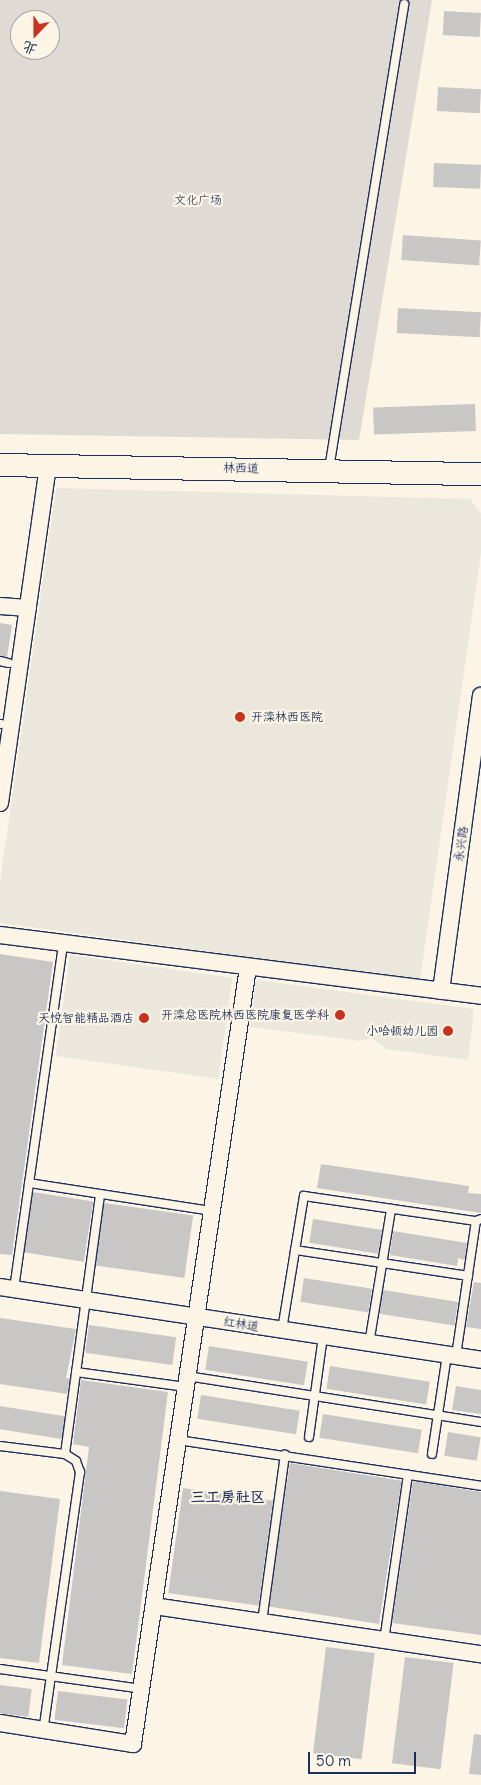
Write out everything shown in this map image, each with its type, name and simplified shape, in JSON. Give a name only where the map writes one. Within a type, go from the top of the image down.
[{"type":"main road","name":"林西道","points":[[0,465],[329,469],[481,474]]},
{"type":"street","points":[[0,803],[48,465]]},
{"type":"street","points":[[0,606],[28,608]]},
{"type":"street","name":"永兴路","points":[[441,991],[481,696]]},
{"type":"street","points":[[0,935],[481,996]]},
{"type":"street","points":[[0,1723],[133,1744],[248,967]]},
{"type":"street","name":"红林道","points":[[7,1288],[481,1360]]},
{"type":"street","points":[[154,1606],[481,1654]]},
{"type":"lane","points":[[329,469],[404,4]]},
{"type":"lane","points":[[0,661],[9,662]]},
{"type":"lane","points":[[7,1288],[29,1183],[63,943]]},
{"type":"lane","points":[[29,1183],[212,1210]]},
{"type":"lane","points":[[65,1454],[100,1194]]},
{"type":"lane","points":[[282,1330],[304,1196],[479,1220],[452,1356],[438,1415],[432,1454]]},
{"type":"lane","points":[[369,1344],[391,1209]]},
{"type":"lane","points":[[295,1250],[468,1276]]},
{"type":"lane","points":[[309,1437],[323,1336]]},
{"type":"lane","points":[[76,1372],[315,1396],[481,1422]]},
{"type":"lane","points":[[178,1440],[481,1486]]},
{"type":"lane","points":[[0,1446],[65,1454],[76,1461],[80,1472],[43,1731]]},
{"type":"lane","points":[[262,1622],[285,1455]]},
{"type":"lane","points":[[384,1641],[408,1475]]},
{"type":"lane","points":[[0,1668],[142,1689]]},
{"type":"shaded area","name":"开滦林西医院","points":[[56,488],[470,499],[481,513],[481,553],[420,980],[0,923],[0,882]]},
{"type":"shaded area","name":"天悦智能精品酒店","points":[[70,955],[232,978],[218,1079],[56,1056]]},
{"type":"shaded area","name":"开滦总医院林西医院康复医学科","points":[[256,980],[474,1009],[468,1060],[386,1049],[372,1038],[360,1041],[250,1027]]},
{"type":"green space","name":"文化广场","points":[[0,0],[432,0],[359,440],[0,434]]},
{"type":"building","points":[[444,11],[481,13],[480,37],[443,35]]},
{"type":"building","points":[[438,87],[481,89],[480,113],[437,111]]},
{"type":"building","points":[[434,163],[481,165],[480,189],[433,187]]},
{"type":"building","points":[[403,235],[481,240],[479,265],[401,260]]},
{"type":"building","points":[[398,308],[481,312],[480,337],[397,333]]},
{"type":"building","points":[[475,404],[476,431],[374,435],[373,408]]},
{"type":"building","points":[[0,623],[12,625],[7,657],[0,656]]},
{"type":"building","points":[[0,954],[53,962],[12,1255],[0,1254]]},
{"type":"building","points":[[321,1164],[469,1186],[468,1193],[481,1194],[481,1213],[317,1188]]},
{"type":"building","points":[[33,1192],[93,1202],[84,1262],[23,1252]]},
{"type":"building","points":[[104,1203],[193,1216],[184,1278],[95,1265]]},
{"type":"building","points":[[313,1219],[382,1230],[378,1254],[309,1243]]},
{"type":"building","points":[[393,1231],[467,1243],[465,1260],[458,1258],[457,1266],[390,1255]]},
{"type":"building","points":[[304,1278],[372,1289],[368,1312],[300,1302]]},
{"type":"building","points":[[474,1282],[481,1283],[481,1329],[466,1327]]},
{"type":"building","points":[[383,1290],[458,1302],[454,1326],[379,1314]]},
{"type":"building","points":[[0,1318],[76,1329],[66,1378],[70,1378],[67,1394],[0,1384]]},
{"type":"building","points":[[89,1325],[176,1337],[172,1365],[85,1353]]},
{"type":"building","points":[[209,1346],[308,1362],[304,1385],[205,1370]]},
{"type":"building","points":[[330,1366],[430,1382],[426,1405],[326,1389]]},
{"type":"building","points":[[81,1380],[168,1392],[132,1674],[62,1665],[89,1447],[73,1444]]},
{"type":"building","points":[[456,1386],[481,1390],[481,1414],[452,1410]]},
{"type":"building","points":[[201,1395],[300,1411],[296,1434],[197,1419]]},
{"type":"building","points":[[0,1406],[65,1416],[62,1439],[0,1429]]},
{"type":"building","points":[[323,1414],[422,1430],[418,1453],[319,1438]]},
{"type":"building","points":[[448,1432],[481,1437],[477,1461],[444,1456]]},
{"type":"building","points":[[290,1463],[402,1481],[379,1624],[267,1606]]},
{"type":"building","points":[[413,1481],[481,1492],[481,1635],[392,1623]]},
{"type":"building","points":[[183,1488],[273,1501],[258,1606],[168,1593]]},
{"type":"building","points":[[0,1491],[60,1499],[39,1663],[0,1658]]},
{"type":"building","points":[[326,1647],[375,1653],[362,1759],[313,1753]]},
{"type":"building","points":[[405,1657],[454,1663],[441,1769],[392,1763]]},
{"type":"building","points":[[0,1685],[32,1689],[28,1717],[0,1713]]},
{"type":"building","points":[[58,1691],[127,1700],[124,1728],[54,1720]]},
{"type":"building","points":[[474,1734],[481,1735],[481,1775],[469,1774]]},
{"type":"place","name":"开滦林西医院","points":[[240,717]]},
{"type":"place","name":"开滦总医院林西医院康复医学科","points":[[340,1015]]},
{"type":"place","name":"天悦智能精品酒店","points":[[144,1018]]},
{"type":"place","name":"小哈顿幼儿园","points":[[448,1031]]},
{"type":"district","name":"三工房社区","points":[[228,1497]]}]
